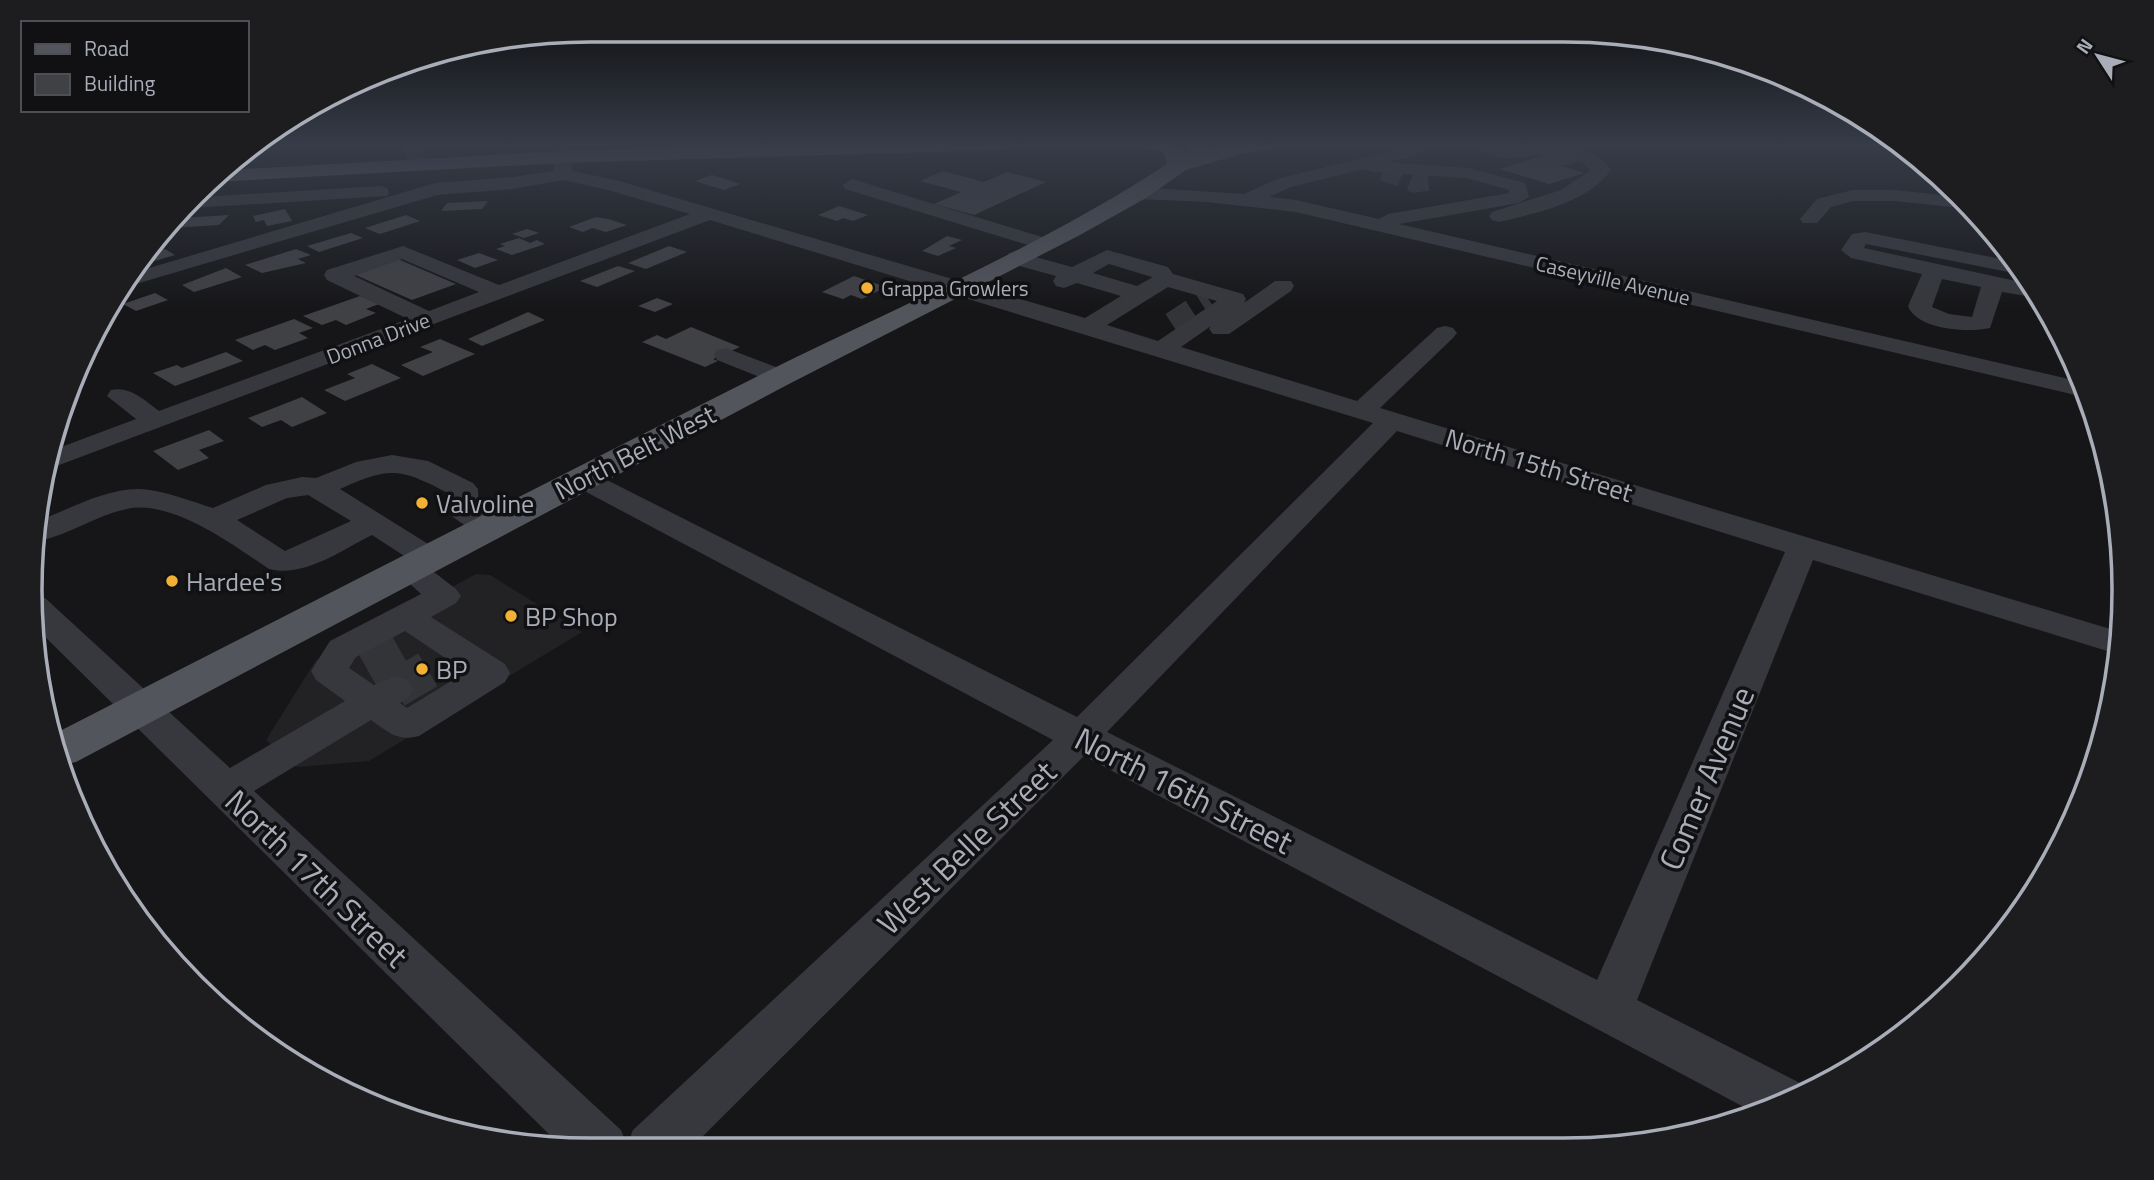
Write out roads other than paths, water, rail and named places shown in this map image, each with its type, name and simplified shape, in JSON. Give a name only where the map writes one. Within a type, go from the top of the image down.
[{"type":"main road","name":"North Belt West","points":[[65,747],[1127,199]]},
{"type":"street","points":[[204,203],[262,199]]},
{"type":"street","points":[[140,278],[401,199]]},
{"type":"street","name":"North 15th Street","points":[[659,199],[1087,327],[1164,343],[1377,416],[2109,641]]},
{"type":"street","points":[[892,199],[1099,273],[1140,294]]},
{"type":"street","name":"Caseyville Avenue","points":[[1233,199],[1296,206],[1380,221],[1433,238],[2073,388]]},
{"type":"street","points":[[1325,199],[1380,221],[1507,199]]},
{"type":"street","points":[[1433,238],[1534,204],[1571,212],[1593,199]]},
{"type":"street","points":[[1810,219],[1822,204],[1839,199]]},
{"type":"street","points":[[1923,199],[1950,202]]},
{"type":"street","name":"Donna Drive","points":[[59,455],[709,214]]},
{"type":"street","points":[[2016,280],[1865,238],[1858,238],[1852,250],[1858,254],[1993,283],[2018,284]]},
{"type":"street","points":[[1034,249],[1074,275]]},
{"type":"street","points":[[428,319],[335,275],[403,252],[499,293]]},
{"type":"street","points":[[1020,307],[1074,275],[1099,273],[1134,264],[1160,272],[1165,279],[1213,297],[1235,299],[1164,343]]},
{"type":"street","points":[[1935,270],[1920,306],[1921,310],[1955,321],[1982,323],[1993,283]]},
{"type":"street","points":[[1049,315],[1099,273]]},
{"type":"street","points":[[1087,327],[1165,279]]},
{"type":"street","points":[[1164,343],[1283,286]]},
{"type":"street","name":"West Belle Street","points":[[663,1138],[1081,736],[1377,416],[1446,332]]},
{"type":"street","points":[[726,355],[780,377]]},
{"type":"street","points":[[120,396],[156,421]]},
{"type":"street","points":[[417,466],[463,489],[464,511],[489,528]]},
{"type":"street","name":"North 16th Street","points":[[583,479],[1774,1096]]},
{"type":"street","points":[[215,519],[287,488],[303,485],[317,488],[374,522],[420,564],[444,596],[429,642],[368,676],[225,790]]},
{"type":"street","points":[[46,530],[128,499],[148,498],[215,519],[280,562],[303,556],[374,522]]},
{"type":"street","name":"Comer Avenue","points":[[1609,1009],[1803,546]]},
{"type":"street","points":[[324,613],[406,726],[492,673],[429,642]]},
{"type":"street","name":"North 17th Street","points":[[43,614],[590,1138]]},
{"type":"lane","points":[[317,488],[368,466],[390,463],[417,466]]},
{"type":"tunnel","points":[[1172,324],[1209,300]]},
{"type":"tunnel","points":[[367,669],[410,645]]},
{"type":"tunnel","points":[[395,689],[438,664]]},
{"type":"place","name":"Grappa Growlers","points":[[867,288]]},
{"type":"place","name":"Valvoline","points":[[422,503]]},
{"type":"place","name":"Hardee's","points":[[172,581]]},
{"type":"place","name":"BP Shop","points":[[511,616]]},
{"type":"place","name":"BP","points":[[422,669]]}]
